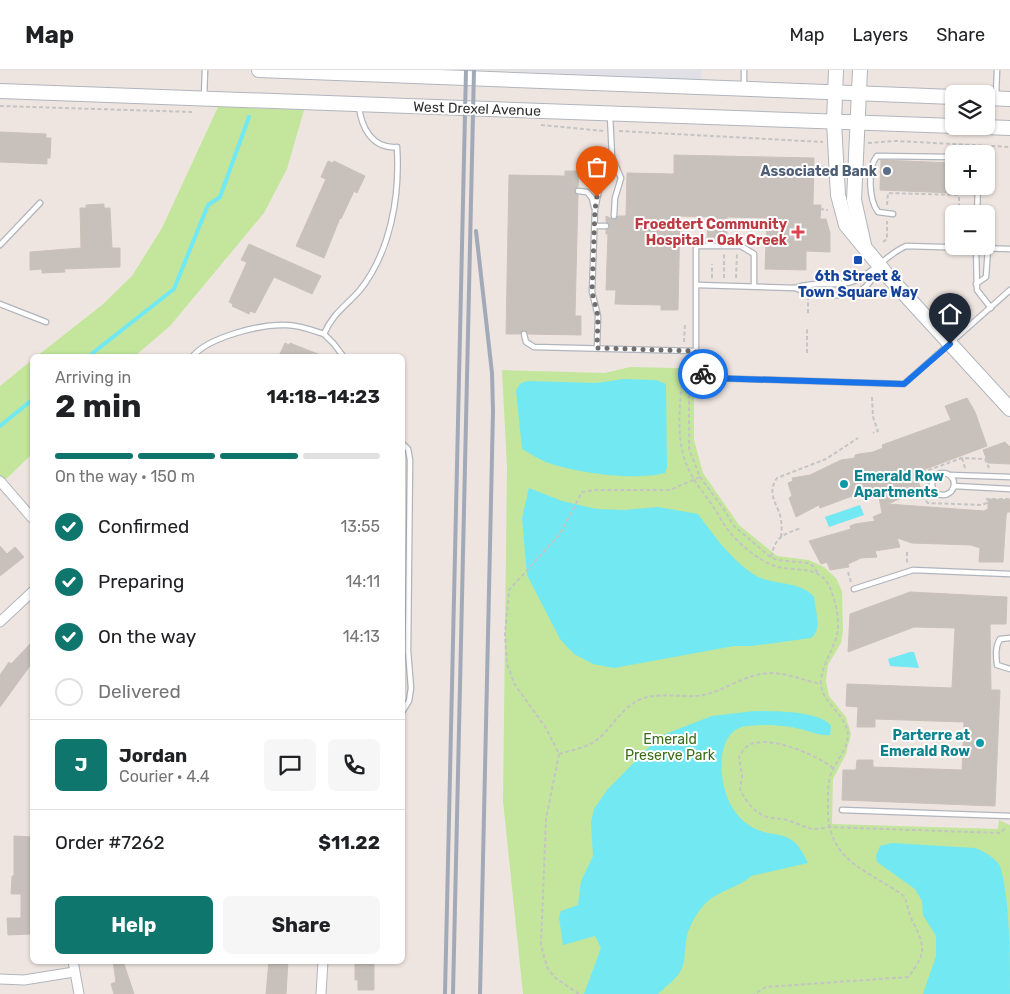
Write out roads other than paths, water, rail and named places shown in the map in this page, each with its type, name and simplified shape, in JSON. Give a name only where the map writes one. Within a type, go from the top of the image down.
[{"type":"street","points":[[259,70],[945,97]]},
{"type":"street","points":[[836,70],[834,122],[838,195],[846,226],[1010,409]]},
{"type":"street","points":[[860,70],[854,200],[864,248]]},
{"type":"street","name":"West Drexel Avenue","points":[[0,91],[945,126]]},
{"type":"street","points":[[995,98],[1010,99]]},
{"type":"street","points":[[995,127],[1010,128]]},
{"type":"street","points":[[0,481],[30,516]]},
{"type":"street","points":[[0,622],[30,594]]},
{"type":"street","points":[[73,964],[79,994]]},
{"type":"street","points":[[321,994],[323,964]]},
{"type":"street","points":[[0,979],[24,980],[74,972]]},
{"type":"lane","points":[[204,98],[205,70]]},
{"type":"lane","points":[[744,70],[744,89]]},
{"type":"lane","points":[[994,85],[997,70]]},
{"type":"lane","points":[[324,334],[330,320],[370,276],[387,232],[398,188],[397,147],[387,148],[380,145],[364,130],[359,104]]},
{"type":"lane","points":[[610,114],[612,157],[621,178],[615,198],[614,216]]},
{"type":"lane","points":[[893,214],[878,212],[873,206],[873,161],[878,156],[893,155],[945,157]]},
{"type":"lane","points":[[597,348],[598,316],[592,292],[595,209],[600,185],[612,157]]},
{"type":"lane","points":[[578,191],[587,192],[592,198],[595,209]]},
{"type":"lane","points":[[0,245],[40,203]]},
{"type":"lane","points":[[595,226],[606,226]]},
{"type":"lane","points":[[754,286],[754,254],[747,248],[737,246],[696,246],[695,272],[698,285],[696,364],[701,373],[711,378],[904,384],[911,380],[1010,290]]},
{"type":"lane","points":[[698,285],[795,288],[808,294],[849,294],[859,292],[868,285],[880,266],[897,250],[906,246],[945,247]]},
{"type":"lane","points":[[995,248],[1010,249]]},
{"type":"lane","points":[[976,255],[976,284],[982,299],[991,308]]},
{"type":"lane","points":[[976,284],[986,277],[988,255]]},
{"type":"lane","points":[[795,288],[808,283],[847,283],[880,266]]},
{"type":"lane","points":[[0,304],[46,322]]},
{"type":"lane","points":[[194,354],[200,348],[213,342],[260,327],[288,325],[324,334],[342,354]]},
{"type":"lane","points":[[524,334],[526,342],[534,347],[696,351]]},
{"type":"lane","points":[[405,446],[408,449],[410,460],[408,650],[411,688],[409,700],[405,707]]},
{"type":"lane","points":[[954,486],[950,492],[944,495],[936,493],[932,487],[932,480],[937,474],[944,472],[951,476],[1010,477]]},
{"type":"lane","points":[[951,476],[954,486]]},
{"type":"lane","points":[[954,486],[1010,489]]},
{"type":"lane","points":[[854,589],[913,570],[1010,574]]},
{"type":"lane","points":[[1010,638],[1000,640],[997,644],[996,656],[997,665],[1010,670]]},
{"type":"lane","points":[[842,810],[1010,816]]},
{"type":"water","points":[[624,379],[656,380],[666,384],[667,468],[665,473],[638,476],[605,475],[558,466],[546,462],[522,449],[516,390],[521,383],[528,381],[596,383]]},
{"type":"water","points":[[529,488],[562,501],[596,509],[624,510],[658,507],[698,514],[730,554],[753,574],[760,578],[802,588],[814,597],[817,614],[817,630],[815,634],[811,638],[752,646],[734,646],[614,668],[593,664],[574,654],[560,639],[527,575],[522,518]]},
{"type":"water","points":[[860,505],[864,515],[829,527],[825,517]]},
{"type":"water","points":[[914,652],[919,668],[890,666],[888,659]]},
{"type":"water","points":[[755,711],[784,712],[818,717],[831,726],[830,735],[826,735],[778,726],[745,726],[735,730],[727,739],[722,756],[725,791],[735,812],[743,821],[753,827],[793,841],[800,848],[808,863],[751,876],[710,899],[692,922],[680,972],[658,994],[584,994],[601,948],[595,936],[563,945],[559,917],[561,911],[578,905],[581,881],[593,856],[591,822],[594,809],[607,790],[660,736],[712,716]]},
{"type":"water","points":[[892,843],[975,848],[989,855],[998,863],[1003,879],[1008,911],[1010,994],[923,994],[936,956],[936,936],[923,915],[922,901],[915,889],[877,862],[876,856],[880,846]]},
{"type":"waterway","points":[[92,354],[174,289],[208,205],[220,197],[249,117]]},
{"type":"waterway","points":[[0,426],[30,402]]},
{"type":"railway","points":[[445,994],[466,70]]},
{"type":"railway","points":[[453,994],[474,70]]},
{"type":"railway","points":[[476,231],[492,373],[493,411],[480,994]]},
{"type":"place","name":"Associated Bank","points":[[887,171]]},
{"type":"place","name":"Froedtert Community Hospital - Oak Creek","points":[[798,232]]},
{"type":"place","name":"6th Street & Town Square Way","points":[[858,260]]},
{"type":"place","name":"Emerald Row Apartments","points":[[844,484]]},
{"type":"place","name":"Parterre at Emerald Row","points":[[980,743]]},
{"type":"park label","name":"Emerald Preserve Park","points":[[670,748]]}]
